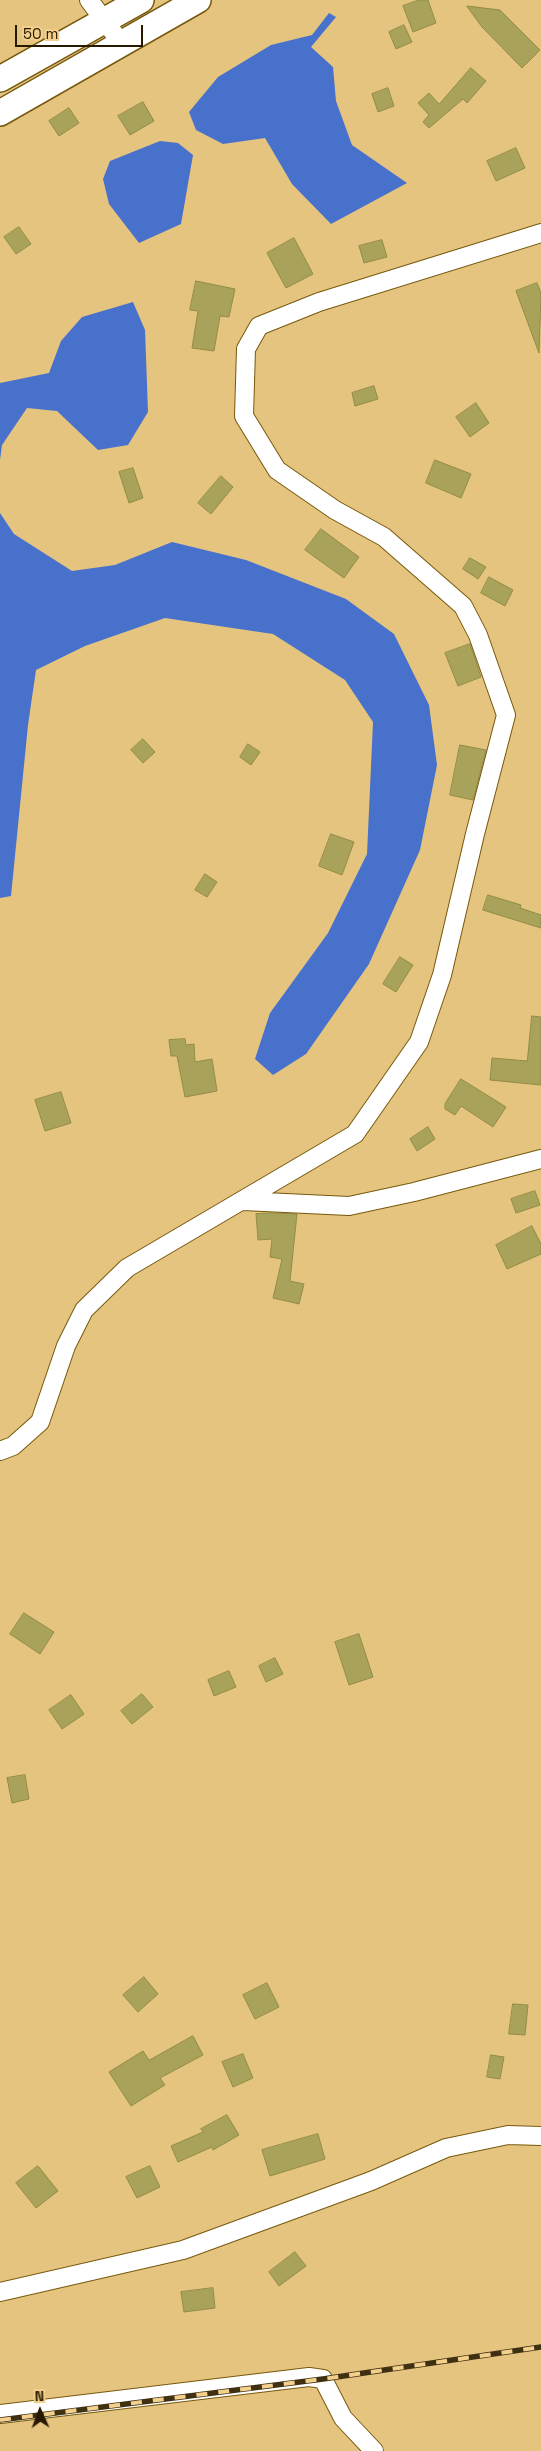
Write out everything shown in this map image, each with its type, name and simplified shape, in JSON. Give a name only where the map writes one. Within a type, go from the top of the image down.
[{"type":"highway","points":[[0,79],[141,0]]},
{"type":"highway","points":[[0,114],[198,0]]},
{"type":"street","points":[[89,0],[122,44]]},
{"type":"street","points":[[0,1451],[13,1446],[40,1422],[66,1346],[84,1310],[127,1268],[355,1134],[419,1042],[442,975],[475,834],[506,715],[478,635],[463,606],[384,537],[335,510],[276,470],[244,416],[246,350],[259,326],[319,302],[541,233]]},
{"type":"street","points":[[242,1201],[349,1206],[414,1192],[541,1159]]},
{"type":"street","points":[[0,2292],[184,2250],[371,2181],[446,2148],[508,2135],[541,2136]]},
{"type":"street","points":[[0,2414],[309,2377],[323,2379],[342,2418],[374,2451]]},
{"type":"water","points":[[329,13],[336,17],[311,47],[333,67],[336,101],[352,145],[407,183],[331,224],[292,184],[265,138],[223,144],[196,130],[189,112],[218,77],[271,45],[312,35]]},
{"type":"water","points":[[160,141],[178,143],[193,155],[181,224],[139,243],[109,204],[103,179],[110,161]]},
{"type":"water","points":[[133,302],[145,330],[148,412],[128,445],[98,450],[57,411],[27,408],[2,445],[0,460],[0,383],[49,373],[61,341],[82,317]]},
{"type":"water","points":[[0,513],[14,534],[72,571],[115,565],[172,542],[246,560],[346,599],[394,634],[429,705],[437,765],[420,850],[369,964],[306,1054],[273,1075],[255,1059],[270,1013],[328,933],[367,854],[373,722],[345,680],[273,634],[165,618],[85,646],[36,670],[28,725],[11,896],[0,898]]},
{"type":"building","points":[[419,0],[428,0],[436,23],[413,32],[403,6]]},
{"type":"building","points":[[467,6],[500,10],[540,50],[522,68],[482,27]]},
{"type":"building","points":[[404,25],[412,42],[396,49],[389,32]]},
{"type":"building","points":[[471,68],[486,81],[467,103],[463,99],[429,128],[423,122],[429,115],[418,103],[429,93],[439,104]]},
{"type":"building","points":[[388,88],[394,106],[378,112],[372,94]]},
{"type":"building","points":[[143,102],[154,121],[130,135],[118,116]]},
{"type":"building","points":[[69,108],[79,123],[59,136],[49,121]]},
{"type":"building","points":[[516,148],[525,168],[496,181],[487,161]]},
{"type":"building","points":[[19,227],[31,244],[16,254],[4,237]]},
{"type":"building","points":[[294,238],[313,274],[286,288],[267,253]]},
{"type":"building","points":[[382,240],[387,257],[364,263],[359,246]]},
{"type":"building","points":[[196,281],[235,289],[229,317],[220,316],[214,351],[192,348],[198,311],[190,310]]},
{"type":"building","points":[[537,283],[541,293],[539,353],[516,291]]},
{"type":"building","points":[[374,386],[378,399],[355,406],[352,393]]},
{"type":"building","points":[[476,403],[489,423],[470,437],[456,417]]},
{"type":"building","points":[[435,460],[471,474],[461,498],[426,483]]},
{"type":"building","points":[[133,468],[143,498],[129,503],[119,472]]},
{"type":"building","points":[[221,476],[233,487],[211,514],[198,503]]},
{"type":"building","points":[[321,529],[359,557],[344,578],[305,550]]},
{"type":"building","points":[[470,558],[486,567],[478,579],[463,569]]},
{"type":"building","points":[[489,577],[513,590],[505,606],[481,593]]},
{"type":"building","points":[[470,644],[481,677],[458,686],[445,653]]},
{"type":"building","points":[[143,739],[155,752],[143,763],[131,750]]},
{"type":"building","points":[[248,744],[260,752],[251,765],[240,757]]},
{"type":"building","points":[[460,745],[486,750],[473,800],[450,795]]},
{"type":"building","points":[[331,834],[354,842],[342,875],[319,866]]},
{"type":"building","points":[[205,874],[217,882],[207,897],[195,890]]},
{"type":"building","points":[[488,895],[521,905],[520,908],[541,915],[541,928],[483,910]]},
{"type":"building","points":[[400,957],[413,965],[396,992],[383,984]]},
{"type":"building","points":[[532,1016],[541,1017],[541,1085],[490,1080],[492,1058],[527,1061]]},
{"type":"building","points":[[185,1039],[186,1045],[194,1044],[195,1062],[212,1059],[217,1091],[185,1097],[177,1056],[171,1056],[169,1040]]},
{"type":"building","points":[[461,1079],[506,1107],[493,1127],[461,1106],[455,1115],[445,1109],[445,1104]]},
{"type":"building","points":[[61,1092],[71,1123],[45,1131],[35,1100]]},
{"type":"building","points":[[428,1127],[435,1139],[417,1151],[410,1139]]},
{"type":"building","points":[[535,1191],[540,1205],[516,1213],[511,1199]]},
{"type":"building","points":[[256,1214],[297,1214],[290,1281],[304,1284],[299,1304],[273,1298],[282,1259],[270,1257],[272,1239],[258,1240]]},
{"type":"building","points":[[532,1226],[541,1244],[541,1254],[507,1269],[496,1245]]},
{"type":"building","points":[[24,1613],[54,1632],[40,1654],[10,1634]]},
{"type":"building","points":[[359,1634],[373,1677],[349,1685],[335,1642]]},
{"type":"building","points":[[275,1658],[283,1674],[266,1682],[259,1666]]},
{"type":"building","points":[[229,1671],[236,1687],[214,1696],[208,1680]]},
{"type":"building","points":[[142,1694],[153,1707],[132,1724],[121,1711]]},
{"type":"building","points":[[71,1695],[84,1714],[62,1729],[49,1710]]},
{"type":"building","points":[[25,1775],[29,1799],[12,1803],[7,1778]]},
{"type":"building","points":[[144,1977],[158,1994],[138,2012],[123,1995]]},
{"type":"building","points":[[267,1983],[279,2007],[255,2019],[243,1995]]},
{"type":"building","points":[[513,2004],[528,2005],[525,2035],[509,2034]]},
{"type":"building","points":[[193,2036],[203,2055],[160,2078],[165,2085],[131,2106],[109,2072],[143,2051],[149,2060]]},
{"type":"building","points":[[243,2054],[253,2078],[233,2087],[222,2062]]},
{"type":"building","points":[[491,2055],[504,2057],[500,2079],[487,2077]]},
{"type":"building","points":[[227,2115],[239,2135],[213,2150],[212,2147],[178,2162],[171,2146],[203,2132],[201,2129]]},
{"type":"building","points":[[318,2134],[325,2159],[270,2176],[262,2150]]},
{"type":"building","points":[[38,2166],[58,2191],[36,2208],[16,2183]]},
{"type":"building","points":[[150,2166],[160,2187],[137,2198],[126,2177]]},
{"type":"building","points":[[295,2252],[306,2266],[279,2286],[269,2272]]},
{"type":"building","points":[[213,2288],[215,2308],[184,2312],[181,2292]]},
{"type":"railway","points":[[0,2420],[323,2379],[541,2347]]}]
